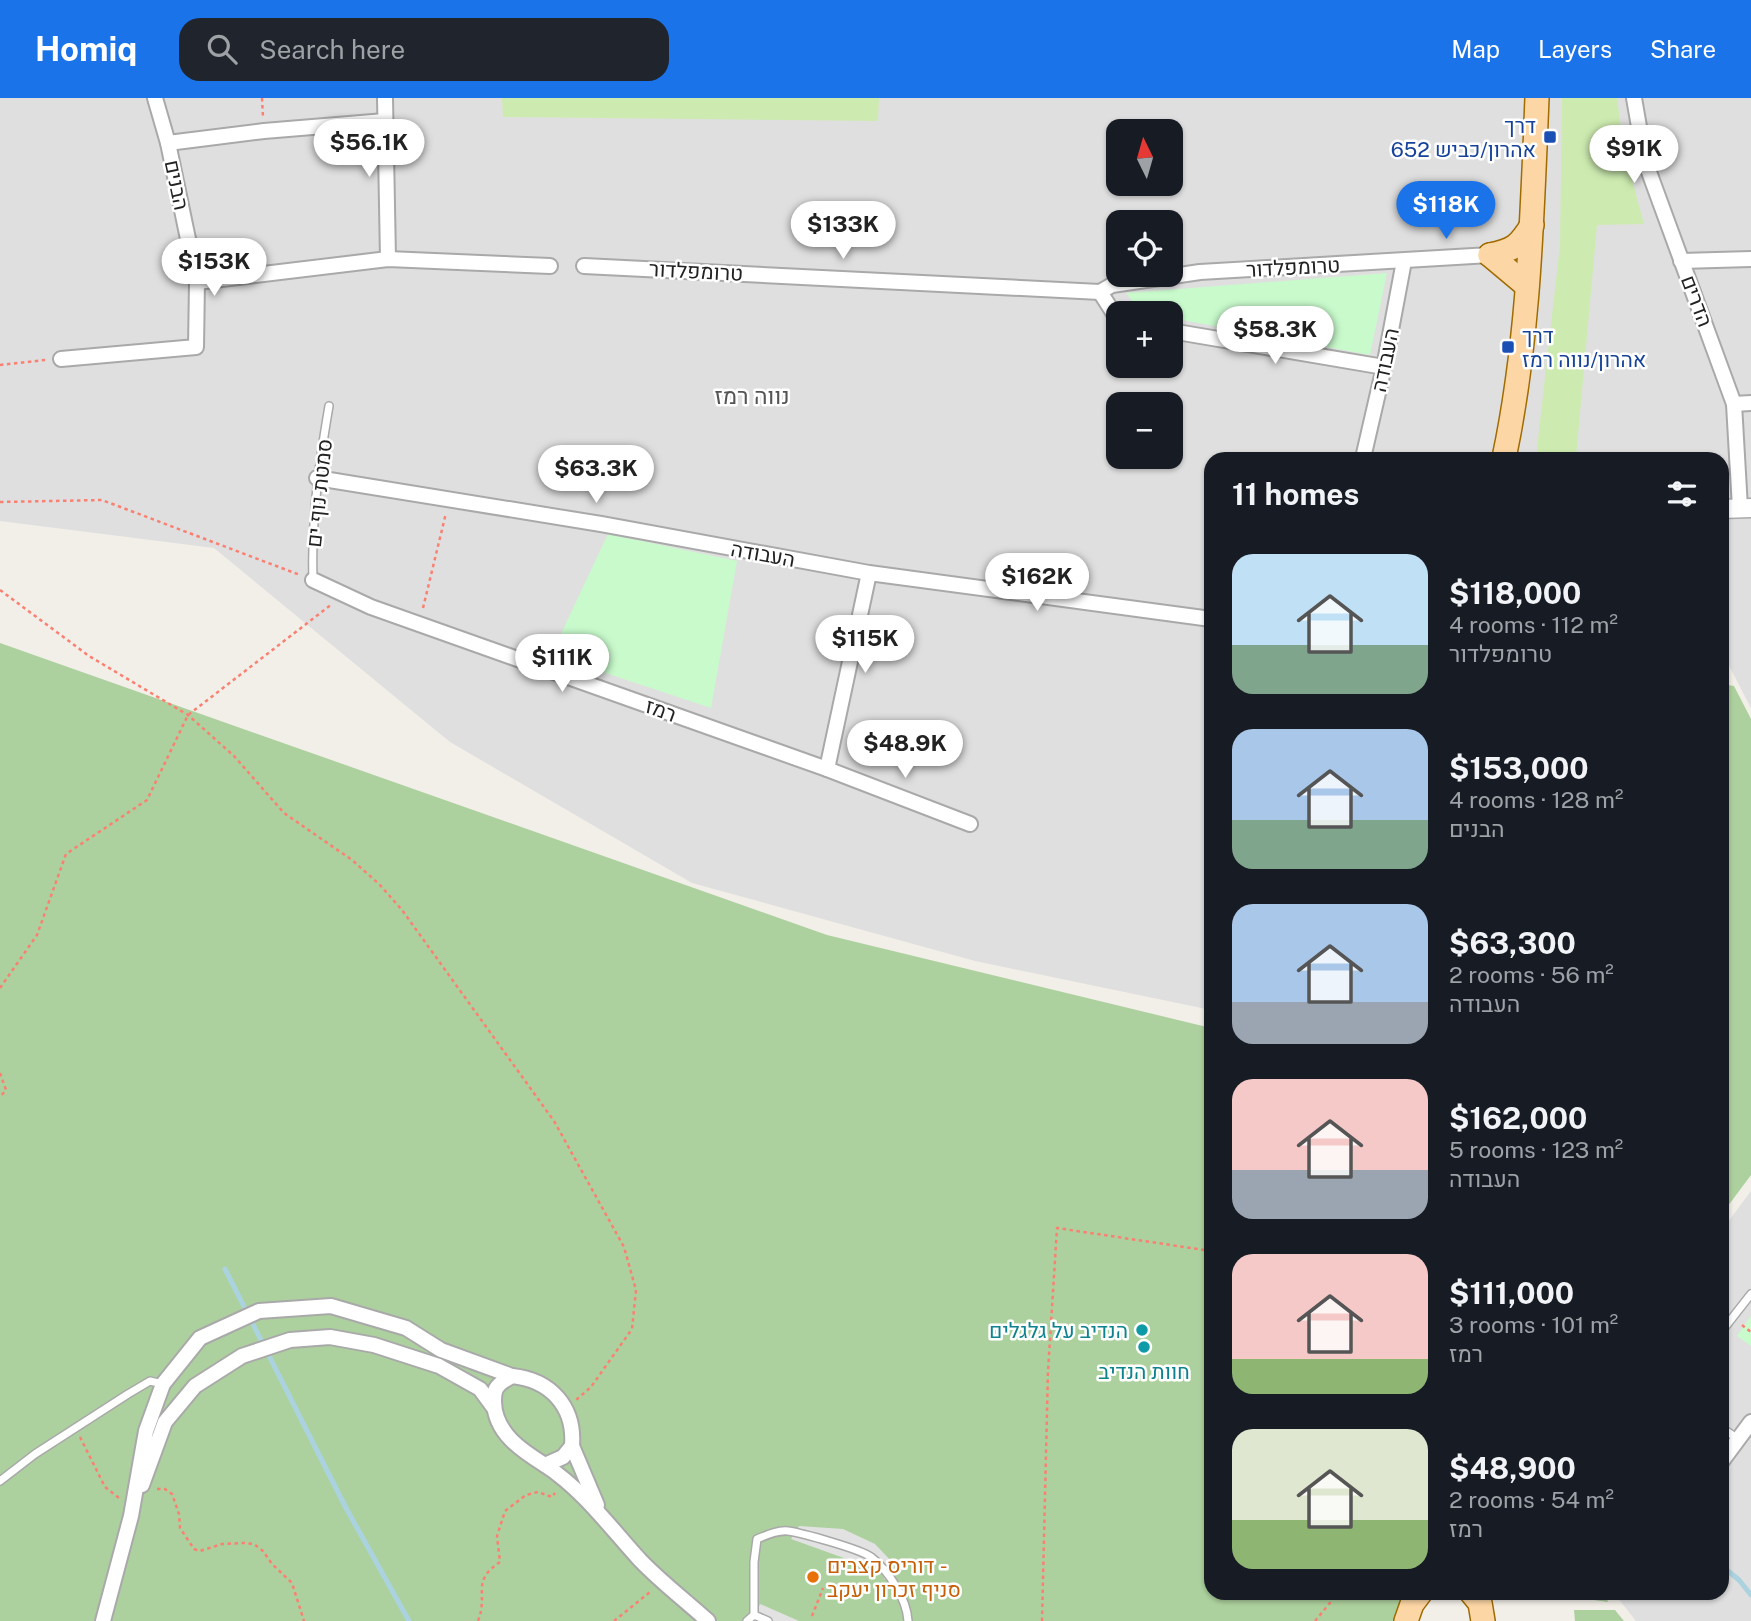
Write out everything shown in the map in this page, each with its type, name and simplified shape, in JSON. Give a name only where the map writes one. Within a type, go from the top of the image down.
[{"type":"main road","points":[[1505,452],[1515,408],[1527,286],[1537,98]]},
{"type":"main road","points":[[1490,255],[1506,252],[1521,243],[1532,225]]},
{"type":"main road","points":[[1490,255],[1527,286]]},
{"type":"main road","points":[[1515,408],[1518,452]]},
{"type":"main road","points":[[1406,1621],[1415,1600]]},
{"type":"main road","points":[[1478,1600],[1483,1621]]},
{"type":"street","name":"הבנים","points":[[61,359],[196,346],[197,282],[168,143],[155,98]]},
{"type":"street","points":[[385,98],[388,259]]},
{"type":"street","name":"הדרים","points":[[1634,98],[1644,161],[1734,404],[1738,508]]},
{"type":"street","points":[[168,143],[264,131],[385,121]]},
{"type":"street","name":"טרומפלדור","points":[[584,266],[1100,292],[1112,285],[1200,272],[1490,255]]},
{"type":"street","points":[[197,282],[388,259],[550,266]]},
{"type":"street","points":[[1681,261],[1751,259]]},
{"type":"street","name":"העבודה","points":[[1364,452],[1404,261]]},
{"type":"street","points":[[1100,292],[1106,301]]},
{"type":"street","points":[[1183,333],[1384,367]]},
{"type":"street","points":[[1734,404],[1751,403]]},
{"type":"street","name":"העבודה","points":[[317,478],[601,524],[869,573],[1204,618]]},
{"type":"street","points":[[827,769],[869,573]]},
{"type":"street","name":"רמז","points":[[313,580],[342,595],[420,625],[827,769],[970,824]]},
{"type":"street","points":[[103,1621],[132,1510],[146,1431],[163,1384],[200,1338],[259,1311],[331,1306],[406,1328],[441,1350],[544,1385],[566,1408],[574,1429],[572,1446],[600,1512]]},
{"type":"street","points":[[132,1510],[165,1422],[195,1386],[242,1356],[290,1340],[330,1337],[374,1345],[439,1366],[480,1389],[494,1408],[502,1428],[513,1444],[567,1480],[600,1512],[640,1560],[708,1621]]},
{"type":"street","points":[[494,1408],[496,1387],[512,1376]]},
{"type":"street","points":[[1729,1451],[1751,1422]]},
{"type":"street","points":[[545,1465],[563,1457],[572,1446]]},
{"type":"lane","name":"סמטת נוף ים","points":[[313,580],[312,542],[317,478],[329,407]]},
{"type":"lane","points":[[1729,1322],[1751,1294]]},
{"type":"lane","points":[[0,1481],[34,1454],[150,1381],[163,1384]]},
{"type":"lane","points":[[1729,1433],[1738,1439]]},
{"type":"lane","points":[[747,1621],[754,1615],[757,1539],[772,1532],[788,1531],[869,1556],[888,1575],[908,1612],[908,1621]]},
{"type":"lane","points":[[754,1615],[768,1621]]},
{"type":"path","points":[[0,365],[61,359]]},
{"type":"path","points":[[420,625],[449,499]]},
{"type":"path","points":[[0,502],[102,500],[313,580]]},
{"type":"path","points":[[0,590],[89,656],[188,715],[234,757],[284,813],[352,860],[379,884],[402,910],[554,1121],[624,1247],[636,1290],[632,1329],[591,1387],[566,1408]]},
{"type":"path","points":[[0,988],[37,935],[66,854],[147,800],[188,715],[342,595]]},
{"type":"path","points":[[0,1073],[6,1090],[0,1097]]},
{"type":"path","points":[[1042,1621],[1048,1371],[1057,1228],[1204,1250]]},
{"type":"path","points":[[75,1429],[105,1487],[132,1510],[152,1491],[165,1489],[175,1500],[180,1528],[194,1549],[200,1552],[222,1544],[254,1544],[292,1583],[304,1621]]},
{"type":"path","points":[[478,1621],[482,1609],[481,1582],[488,1570],[500,1562],[496,1536],[505,1511],[526,1495],[538,1492],[552,1497],[567,1480]]},
{"type":"path","points":[[614,1621],[662,1582]]},
{"type":"path","points":[[812,1616],[823,1588]]},
{"type":"path","points":[[1315,1621],[1332,1600]]},
{"type":"shaded area","points":[[0,98],[1751,98],[1751,708],[1729,666],[1729,452],[1204,452],[1204,1009],[975,961],[692,883],[450,742],[214,548],[0,521]]},
{"type":"shaded area","points":[[1751,1191],[1751,1621],[1636,1621],[1620,1600],[1729,1600],[1729,1221]]},
{"type":"shaded area","points":[[799,1526],[843,1529],[875,1544],[894,1564],[885,1580],[880,1571],[791,1539]]},
{"type":"shaded area","points":[[760,1604],[799,1621],[753,1621]]},
{"type":"green space","points":[[502,98],[879,98],[878,121],[503,117]]},
{"type":"green space","points":[[1562,98],[1617,98],[1624,150],[1644,224],[1597,225],[1577,452],[1537,452],[1537,448],[1560,245]]},
{"type":"green space","points":[[1387,273],[1370,355],[1183,320],[1183,301],[1132,301],[1126,293]]},
{"type":"green space","points":[[608,534],[737,561],[711,708],[551,655]]},
{"type":"green space","points":[[0,643],[827,935],[1204,1026],[1204,1600],[1402,1600],[1400,1621],[0,1621]]},
{"type":"green space","points":[[1729,685],[1734,686],[1751,719],[1751,1175],[1729,1205]]},
{"type":"green space","points":[[1751,1316],[1751,1346],[1737,1336]]},
{"type":"green space","points":[[1574,1610],[1615,1610],[1624,1621],[1575,1621]]},
{"type":"waterway","points":[[225,1269],[346,1508],[409,1621]]},
{"type":"waterway","points":[[1729,1572],[1751,1595]]},
{"type":"place","name":"דרך אהרון/כביש 652","points":[[1550,137]]},
{"type":"place","name":"דרך אהרון/נווה רמז","points":[[1508,347]]},
{"type":"place","name":"הנדיב על גלגלים","points":[[1142,1330]]},
{"type":"place","name":"חוות הנדיב","points":[[1144,1347]]},
{"type":"place","name":"דוריס קצבים - סניף זכרון יעקב","points":[[813,1577]]},
{"type":"district","name":"נווה רמז","points":[[752,395]]}]
